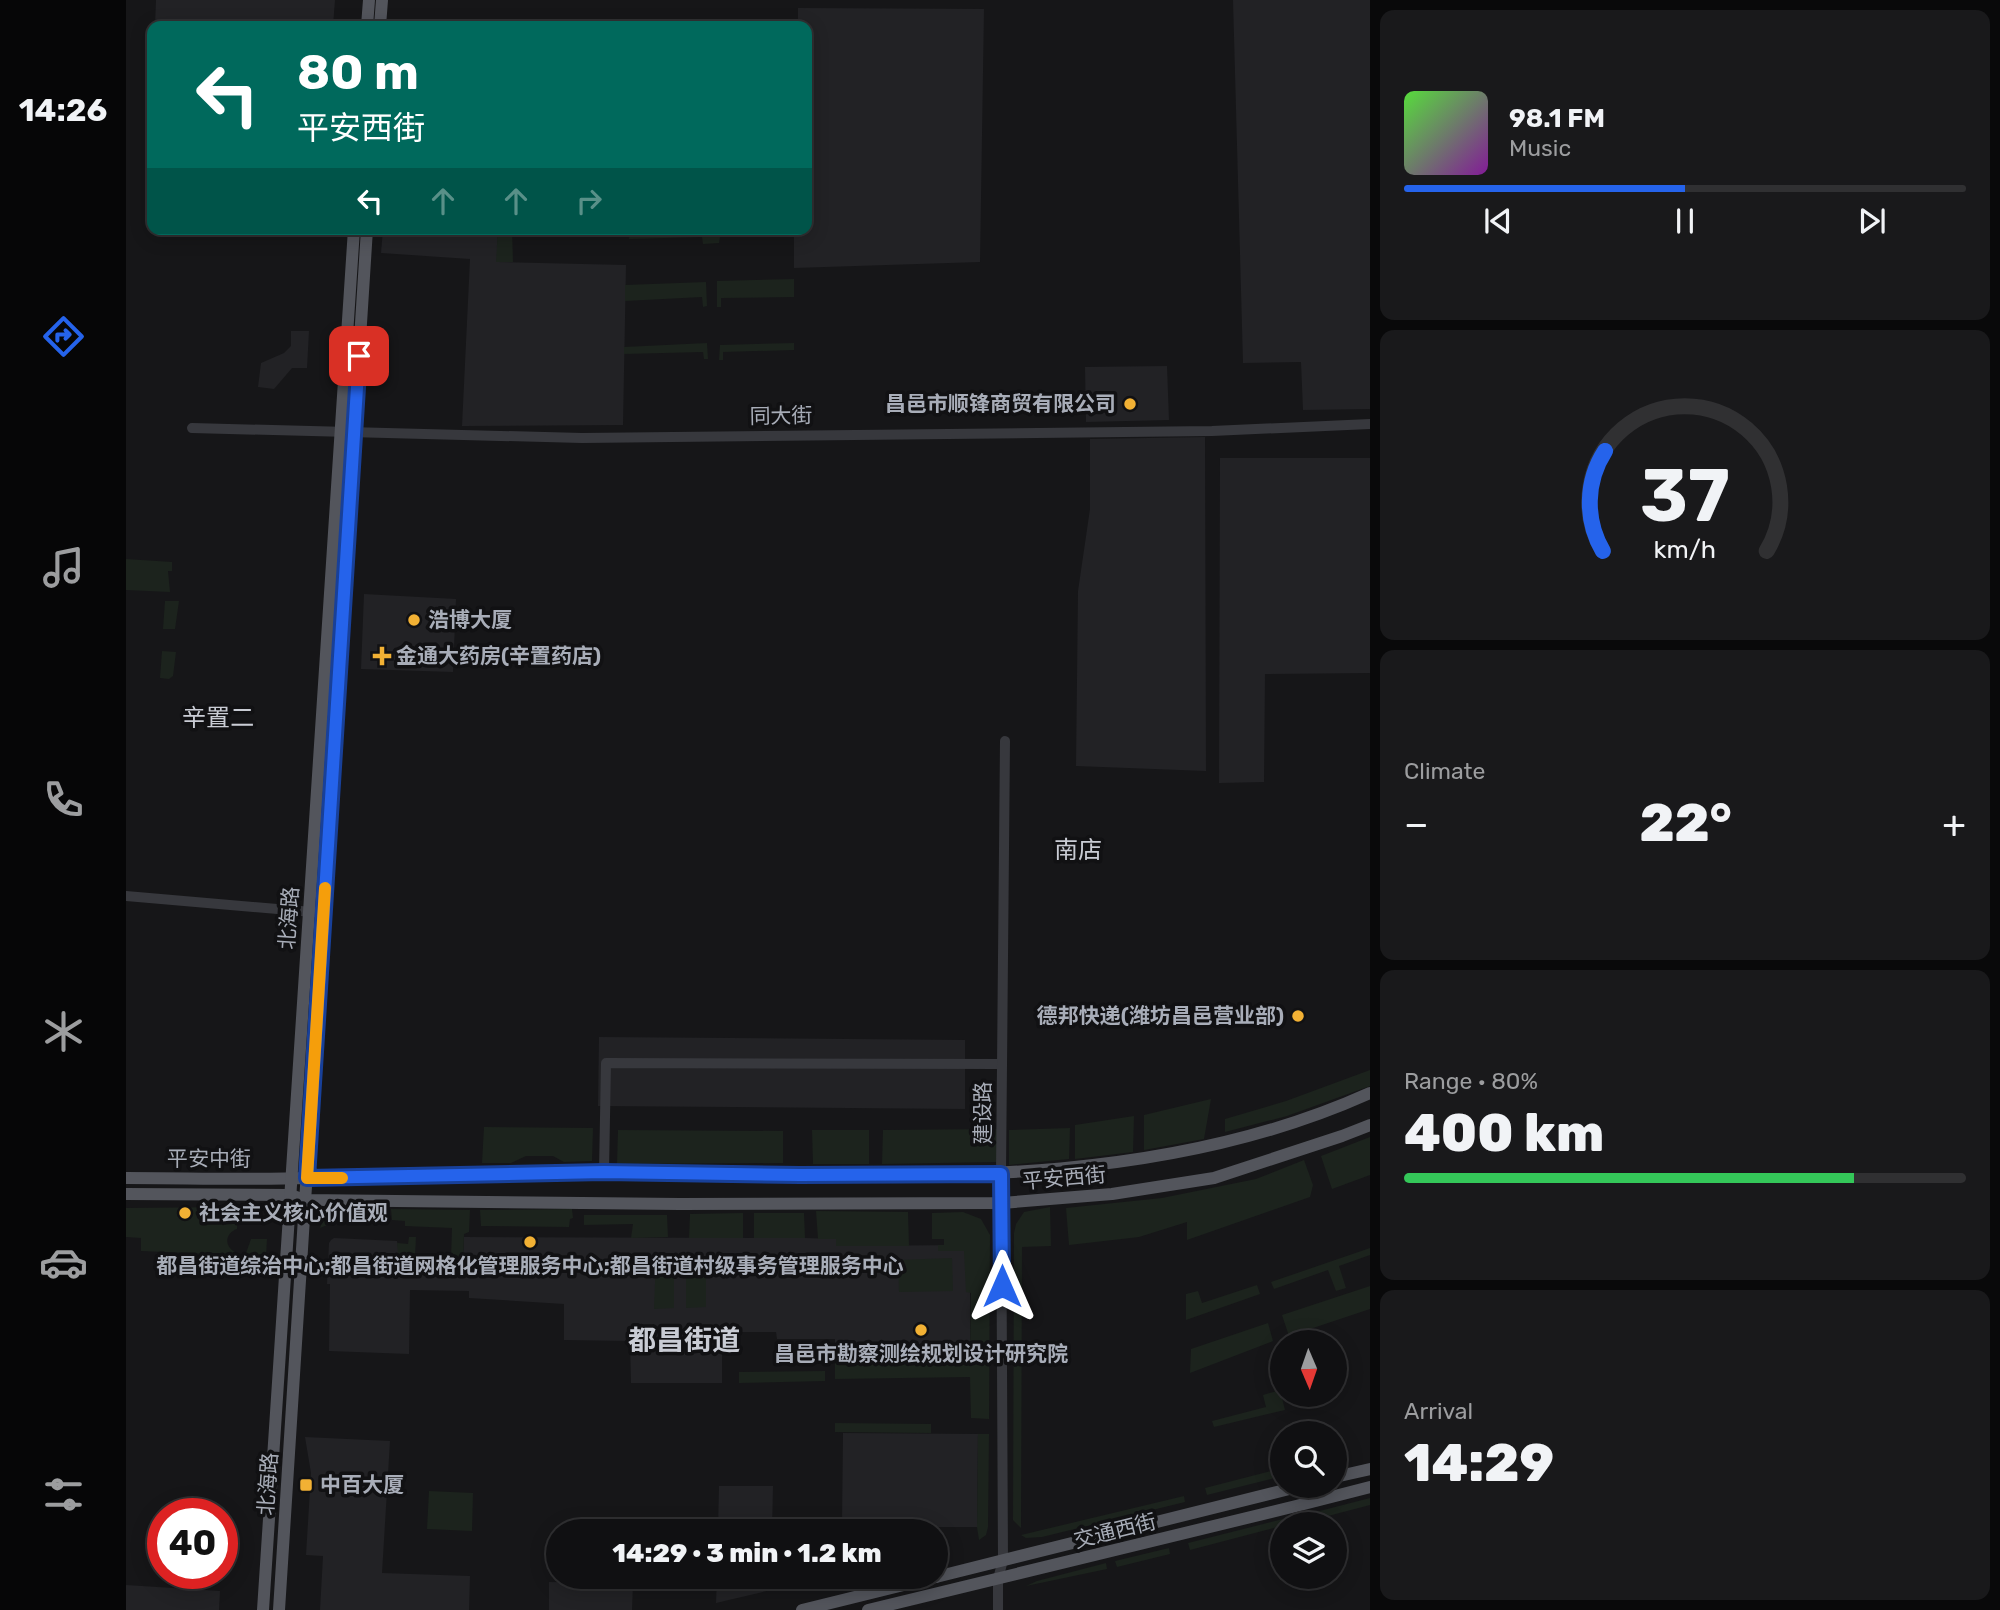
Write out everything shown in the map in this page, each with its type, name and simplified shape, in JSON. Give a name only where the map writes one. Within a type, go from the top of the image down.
[{"type":"main road","points":[[367,21],[369,0]]},
{"type":"main road","points":[[380,21],[382,0]]},
{"type":"main road","name":"北海路","points":[[263,1610],[354,235]]},
{"type":"main road","name":"北海路","points":[[279,1610],[367,235]]},
{"type":"main road","name":"平安西街","points":[[291,1179],[604,1172],[1001,1174],[1140,1159],[1214,1146],[1332,1110],[1370,1093]]},
{"type":"main road","name":"平安西街","points":[[290,1195],[305,1200],[680,1204],[1002,1203],[1112,1194],[1214,1178],[1370,1125]]},
{"type":"main road","name":"平安中街","points":[[126,1178],[291,1179]]},
{"type":"main road","name":"平安中街","points":[[126,1194],[290,1195]]},
{"type":"main road","points":[[1347,1474],[1370,1469]]},
{"type":"main road","name":"交通西街","points":[[868,1610],[1370,1486]]},
{"type":"main road","name":"交通西街","points":[[948,1574],[1270,1494]]},
{"type":"main road","name":"交通西街","points":[[802,1610],[887,1589]]},
{"type":"street","name":"同大街","points":[[192,428],[595,438],[1212,431],[1370,424]]},
{"type":"street","name":"建设路","points":[[998,1610],[998,1578],[1003,1560],[1001,1174],[1004,741]]},
{"type":"street","points":[[126,896],[324,913]]},
{"type":"street","points":[[604,1172],[606,1063],[1002,1064]]},
{"type":"shaded area","points":[[156,0],[335,0],[333,21],[155,21]]},
{"type":"shaded area","points":[[1233,0],[1370,0],[1370,409],[1303,410],[1301,362],[1243,363]]},
{"type":"shaded area","points":[[798,8],[984,9],[980,262],[794,268],[794,235],[812,235],[812,21],[798,21]]},
{"type":"shaded area","points":[[382,235],[498,235],[497,262],[626,265],[623,425],[462,426],[470,259],[381,253]]},
{"type":"shaded area","points":[[498,235],[512,235],[513,262],[496,262]]},
{"type":"shaded area","points":[[629,235],[769,235],[720,237],[719,243],[703,244],[702,237],[629,239]]},
{"type":"shaded area","points":[[794,279],[794,297],[721,298],[721,307],[717,307],[717,281]]},
{"type":"shaded area","points":[[706,282],[707,306],[703,307],[702,297],[625,301],[625,285]]},
{"type":"shaded area","points":[[291,331],[309,331],[307,368],[292,368],[274,389],[258,387],[261,363],[284,353],[291,346]]},
{"type":"shaded area","points":[[707,343],[708,359],[704,359],[703,352],[624,354],[624,347]]},
{"type":"shaded area","points":[[794,343],[794,350],[723,352],[723,360],[719,360],[720,345]]},
{"type":"shaded area","points":[[1167,366],[1169,420],[1086,422],[1085,367]]},
{"type":"shaded area","points":[[1205,437],[1206,771],[1076,766],[1078,591],[1090,509],[1090,439]]},
{"type":"shaded area","points":[[1220,458],[1370,458],[1370,673],[1265,674],[1264,782],[1219,783]]},
{"type":"shaded area","points":[[126,559],[172,562],[172,571],[168,571],[170,592],[126,590]]},
{"type":"shaded area","points":[[364,594],[456,599],[453,672],[361,669]]},
{"type":"shaded area","points":[[165,601],[179,601],[175,629],[163,629]]},
{"type":"shaded area","points":[[162,651],[176,652],[173,676],[169,679],[160,678]]},
{"type":"shaded area","points":[[599,1037],[965,1040],[965,1109],[598,1106]]},
{"type":"shaded area","points":[[1370,1070],[1370,1086],[1287,1116],[1225,1132],[1225,1119],[1286,1101]]},
{"type":"shaded area","points":[[1211,1099],[1204,1139],[1144,1150],[1144,1115]]},
{"type":"shaded area","points":[[1134,1116],[1133,1152],[1075,1159],[1075,1125]]},
{"type":"shaded area","points":[[484,1127],[593,1128],[592,1161],[564,1162],[553,1156],[526,1156],[511,1163],[482,1163]]},
{"type":"shaded area","points":[[1070,1128],[1069,1159],[1009,1165],[1009,1130]]},
{"type":"shaded area","points":[[997,1129],[997,1162],[882,1164],[883,1130]]},
{"type":"shaded area","points":[[618,1130],[783,1131],[783,1163],[617,1164]]},
{"type":"shaded area","points":[[812,1130],[869,1130],[869,1164],[813,1164]]},
{"type":"shaded area","points":[[1370,1137],[1370,1175],[1332,1189],[1321,1156]]},
{"type":"shaded area","points":[[1304,1160],[1313,1185],[1310,1197],[1187,1240],[1187,1222],[1139,1237],[1069,1245],[1066,1208],[1162,1198],[1256,1179]]},
{"type":"shaded area","points":[[236,1207],[237,1229],[230,1233],[227,1240],[235,1255],[141,1251],[141,1238],[126,1237],[126,1208]]},
{"type":"shaded area","points":[[1050,1207],[1051,1246],[1022,1247],[1021,1528],[1013,1520],[1014,1233],[1024,1212]]},
{"type":"shaded area","points":[[376,1208],[376,1220],[347,1219],[320,1228],[324,1220],[336,1211]]},
{"type":"shaded area","points":[[391,1209],[470,1210],[469,1232],[464,1234],[463,1264],[399,1261],[397,1243],[408,1244],[409,1237],[416,1237],[415,1257],[451,1258],[452,1228],[405,1226],[405,1221],[392,1220]]},
{"type":"shaded area","points":[[572,1209],[573,1218],[570,1219],[569,1227],[481,1226],[480,1210]]},
{"type":"shaded area","points":[[816,1211],[908,1212],[909,1246],[836,1246],[836,1239],[818,1239]]},
{"type":"shaded area","points":[[963,1212],[981,1219],[990,1235],[989,1419],[971,1418],[970,1377],[835,1379],[835,1360],[970,1357],[971,1293],[966,1292],[964,1251],[938,1251],[938,1245],[944,1245],[944,1239],[932,1239],[932,1213]]},
{"type":"shaded area","points":[[743,1213],[743,1238],[689,1238],[690,1214]]},
{"type":"shaded area","points":[[754,1213],[804,1213],[805,1238],[754,1238]]},
{"type":"shaded area","points":[[584,1215],[667,1215],[668,1237],[631,1238],[633,1224],[584,1225]]},
{"type":"shaded area","points":[[464,1237],[805,1238],[836,1239],[837,1246],[970,1245],[970,1358],[835,1360],[835,1339],[777,1339],[776,1332],[722,1332],[722,1383],[631,1383],[630,1341],[564,1340],[564,1304],[469,1298],[469,1291],[410,1290],[409,1354],[329,1351],[330,1284],[327,1284],[331,1240],[397,1241],[400,1261],[463,1264]]},
{"type":"shaded area","points":[[251,1239],[267,1239],[266,1256],[245,1256]]},
{"type":"shaded area","points":[[1370,1248],[1370,1255],[1339,1266],[1346,1288],[1336,1291],[1328,1270],[1274,1289],[1271,1282]]},
{"type":"shaded area","points":[[674,1257],[674,1308],[654,1309],[656,1259]]},
{"type":"shaded area","points":[[952,1258],[953,1291],[899,1292],[898,1260]]},
{"type":"shaded area","points":[[686,1259],[701,1259],[706,1267],[706,1307],[686,1308]]},
{"type":"shaded area","points":[[1257,1285],[1260,1294],[1186,1320],[1186,1294],[1198,1291],[1202,1303]]},
{"type":"shaded area","points":[[1370,1286],[1370,1309],[1307,1330],[1287,1330],[1282,1315]]},
{"type":"shaded area","points":[[1268,1323],[1270,1342],[1190,1373],[1191,1349]]},
{"type":"shaded area","points":[[825,1371],[825,1381],[739,1383],[739,1372]]},
{"type":"shaded area","points":[[1270,1393],[1270,1407],[1284,1407],[1285,1410],[1214,1427],[1212,1421],[1266,1407],[1263,1395]]},
{"type":"shaded area","points":[[835,1423],[931,1424],[931,1433],[835,1432]]},
{"type":"shaded area","points":[[843,1433],[978,1434],[977,1527],[948,1527],[948,1519],[842,1519]]},
{"type":"shaded area","points":[[978,1434],[989,1434],[988,1527],[986,1535],[979,1540],[977,1527]]},
{"type":"shaded area","points":[[305,1437],[390,1441],[382,1573],[470,1576],[469,1610],[320,1610],[323,1556],[306,1555],[311,1473]]},
{"type":"shaded area","points":[[1270,1471],[1270,1479],[1207,1495],[1205,1488]]},
{"type":"shaded area","points":[[719,1486],[773,1486],[772,1519],[718,1519]]},
{"type":"shaded area","points":[[429,1491],[473,1493],[472,1531],[427,1529]]},
{"type":"shaded area","points":[[1184,1496],[1185,1502],[1042,1537],[1026,1538],[1021,1535]]},
{"type":"shaded area","points":[[1370,1498],[1370,1505],[1343,1512],[1316,1512]]},
{"type":"shaded area","points":[[1270,1522],[1270,1529],[1190,1550],[1188,1543]]},
{"type":"shaded area","points":[[1169,1548],[1170,1554],[1117,1567],[1115,1561]]},
{"type":"shaded area","points":[[1106,1563],[1107,1569],[1026,1586],[1037,1581]]},
{"type":"shaded area","points":[[126,1585],[147,1586],[147,1589],[220,1591],[219,1610],[126,1610]]},
{"type":"shaded area","points":[[549,1589],[633,1589],[632,1610],[549,1610]]},
{"type":"shaded area","points":[[717,1589],[775,1589],[716,1603]]},
{"type":"slow traffic","points":[[325,888],[307,1178],[342,1178]]},
{"type":"place","name":"昌邑市顺锋商贸有限公司","points":[[1130,404]]},
{"type":"place","name":"浩博大厦","points":[[414,620]]},
{"type":"place","name":"金通大药房(辛置药店)","points":[[382,656]]},
{"type":"place","name":"德邦快递(潍坊昌邑营业部)","points":[[1298,1016]]},
{"type":"place","name":"社会主义核心价值观","points":[[185,1213]]},
{"type":"place","name":"都昌街道综治中心;都昌街道网格化管理服务中心;都昌街道村级事务管理服务中心","points":[[530,1242]]},
{"type":"place","name":"昌邑市勘察测绘规划设计研究院","points":[[921,1330]]},
{"type":"place","name":"中百大厦","points":[[306,1485]]},
{"type":"district","name":"辛置二","points":[[218,718]]},
{"type":"district","name":"南店","points":[[1078,850]]},
{"type":"district","name":"都昌街道","points":[[684,1340]]},
{"type":"route","points":[[359,356],[307,1178],[604,1172],[1001,1174],[1002,1286]]}]
